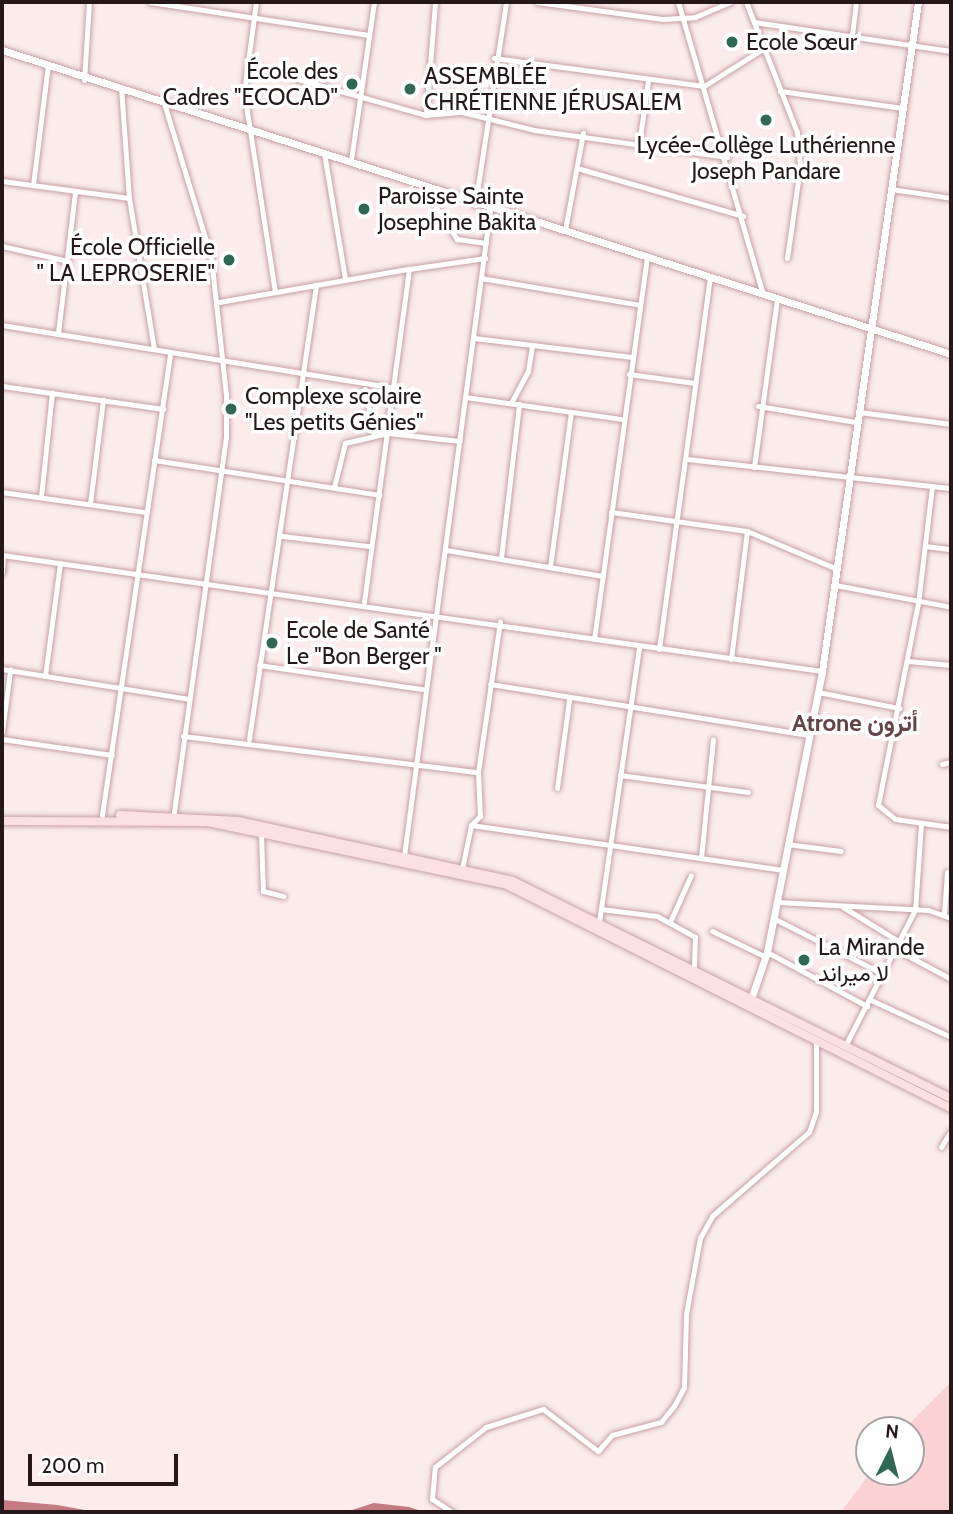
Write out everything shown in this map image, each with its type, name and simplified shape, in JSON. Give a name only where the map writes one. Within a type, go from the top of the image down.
[{"type":"main road","points":[[2,819],[102,815],[173,817],[363,851],[511,886],[951,1098]]},
{"type":"main road","points":[[2,819],[173,817],[404,856],[513,881],[694,970],[816,1040],[951,1108]]},
{"type":"street","points":[[84,80],[89,2]]},
{"type":"street","points":[[149,2],[369,35]]},
{"type":"street","points":[[256,2],[248,65],[248,125],[275,292]]},
{"type":"street","points":[[351,160],[374,2]]},
{"type":"street","points":[[426,115],[435,2]]},
{"type":"street","points":[[475,205],[488,121],[494,58],[506,2]]},
{"type":"street","points":[[539,2],[682,19],[731,2]]},
{"type":"street","points":[[678,2],[727,157],[763,294]]},
{"type":"street","points":[[746,2],[800,150],[787,258]]},
{"type":"street","points":[[852,36],[856,2]]},
{"type":"street","points":[[750,1002],[766,955],[807,735],[822,671],[918,2]]},
{"type":"street","points":[[754,22],[951,51]]},
{"type":"street","points":[[494,58],[648,81],[704,86],[764,48]]},
{"type":"street","points":[[2,50],[84,80],[121,87],[248,125],[490,210],[565,230],[951,354]]},
{"type":"street","points":[[33,185],[48,65]]},
{"type":"street","points":[[248,65],[426,115],[462,112],[488,121],[583,132],[639,144],[727,157]]},
{"type":"street","points":[[639,144],[648,81]]},
{"type":"street","points":[[121,87],[129,198],[154,349]]},
{"type":"street","points":[[780,91],[903,108]]},
{"type":"street","points":[[163,100],[199,210],[219,302],[224,362],[221,470],[173,817]]},
{"type":"street","points":[[565,230],[583,132]]},
{"type":"street","points":[[324,153],[345,279]]},
{"type":"street","points":[[577,168],[743,216]]},
{"type":"street","points":[[2,181],[129,198]]},
{"type":"street","points":[[422,186],[457,239],[486,243]]},
{"type":"street","points":[[891,189],[951,198]]},
{"type":"street","points":[[58,333],[75,192]]},
{"type":"street","points":[[404,856],[417,763],[422,689],[446,550],[490,210]]},
{"type":"street","points":[[2,246],[68,261]]},
{"type":"street","points":[[594,639],[622,419],[647,256]]},
{"type":"street","points":[[219,302],[345,279],[485,258]]},
{"type":"street","points":[[364,602],[369,547],[388,433],[409,269]]},
{"type":"street","points":[[659,649],[710,277]]},
{"type":"street","points":[[481,278],[640,305]]},
{"type":"street","points":[[249,739],[270,591],[282,536],[316,285]]},
{"type":"street","points":[[754,467],[758,407],[777,298]]},
{"type":"street","points":[[2,325],[154,349],[302,378],[394,388]]},
{"type":"street","points":[[474,338],[632,357]]},
{"type":"street","points":[[511,403],[528,371],[532,345]]},
{"type":"street","points":[[102,815],[170,352]]},
{"type":"street","points":[[629,374],[694,383]]},
{"type":"street","points":[[2,386],[163,409]]},
{"type":"street","points":[[365,389],[374,436]]},
{"type":"street","points":[[41,497],[52,393]]},
{"type":"street","points":[[465,397],[622,419]]},
{"type":"street","points":[[90,504],[103,400]]},
{"type":"street","points":[[501,558],[519,404]]},
{"type":"street","points":[[758,407],[856,422]]},
{"type":"street","points":[[550,567],[571,412]]},
{"type":"street","points":[[859,412],[951,424]]},
{"type":"street","points":[[334,487],[341,445],[388,433],[460,441]]},
{"type":"street","points":[[687,459],[849,479],[951,488]]},
{"type":"street","points":[[154,460],[379,495]]},
{"type":"street","points":[[288,480],[379,495]]},
{"type":"street","points":[[932,486],[918,603],[878,805],[884,814],[921,825],[951,827]]},
{"type":"street","points":[[2,492],[145,512]]},
{"type":"street","points":[[611,512],[747,531],[837,569]]},
{"type":"street","points":[[731,659],[747,531]]},
{"type":"street","points":[[282,536],[369,547]]},
{"type":"street","points":[[925,546],[951,549]]},
{"type":"street","points":[[446,550],[603,576]]},
{"type":"street","points":[[2,572],[2,555],[205,584],[364,602],[500,622],[639,647],[822,671]]},
{"type":"street","points":[[45,676],[60,563]]},
{"type":"street","points":[[835,585],[918,603],[951,607]]},
{"type":"street","points":[[462,869],[471,825],[480,816],[478,772],[500,622]]},
{"type":"street","points":[[598,922],[612,846],[639,647]]},
{"type":"street","points":[[908,661],[951,665]]},
{"type":"street","points":[[259,665],[422,689]]},
{"type":"street","points":[[2,669],[189,699]]},
{"type":"street","points":[[2,732],[10,670]]},
{"type":"street","points":[[490,684],[569,700],[807,735]]},
{"type":"street","points":[[818,692],[899,708]]},
{"type":"street","points":[[556,788],[569,700]]},
{"type":"street","points":[[183,736],[249,739],[478,772]]},
{"type":"street","points":[[2,739],[112,755]]},
{"type":"street","points":[[701,858],[713,740]]},
{"type":"street","points":[[942,764],[951,762]]},
{"type":"street","points":[[620,775],[748,792]]},
{"type":"street","points":[[471,825],[782,870]]},
{"type":"street","points":[[845,1046],[897,950],[915,910],[921,825]]},
{"type":"street","points":[[261,832],[263,891],[283,896]]},
{"type":"street","points":[[787,844],[841,851]]},
{"type":"street","points":[[944,914],[947,872]]},
{"type":"street","points":[[670,922],[691,875]]},
{"type":"street","points":[[777,902],[915,910],[944,914],[951,918]]},
{"type":"street","points":[[840,905],[900,942]]},
{"type":"street","points":[[601,909],[670,922],[696,941],[694,970]]},
{"type":"street","points":[[773,918],[883,974]]},
{"type":"street","points":[[712,931],[867,1006]]},
{"type":"street","points":[[897,950],[951,979]]},
{"type":"street","points":[[871,1000],[951,1037]]},
{"type":"street","points":[[452,1512],[432,1499],[435,1468],[486,1427],[543,1409],[598,1451],[612,1435],[660,1422],[674,1406],[684,1387],[686,1314],[700,1238],[712,1216],[809,1132],[816,1112],[816,1040]]},
{"type":"street","points":[[941,1147],[951,1131]]},
{"type":"shaded area","points":[[951,1382],[951,1512],[841,1512],[860,1486],[925,1486],[925,1416],[917,1416]]},
{"type":"shaded area","points":[[2,1500],[57,1505],[96,1512],[2,1512]]},
{"type":"shaded area","points":[[374,1503],[409,1507],[424,1512],[346,1512]]},
{"type":"place","name":"Ecole Sœur","points":[[732,42]]},
{"type":"place","name":"École des Cadres \"ECOCAD\"","points":[[352,84]]},
{"type":"place","name":"ASSEMBLÉE CHRÉTIENNE JÉRUSALEM","points":[[410,89]]},
{"type":"place","name":"Lycée-Collège Luthérienne Joseph Pandare","points":[[766,120]]},
{"type":"place","name":"Paroisse Sainte Josephine Bakita","points":[[364,209]]},
{"type":"place","name":"École Officielle \" LA LEPROSERIE\"","points":[[229,260]]},
{"type":"place","name":"Complexe scolaire \"Les petits Génies\"","points":[[231,409]]},
{"type":"place","name":"Ecole de Santé Le \"Bon Berger \"","points":[[272,643]]},
{"type":"place","name":"La Mirande لا ميراند","points":[[804,960]]},
{"type":"district","name":"Atrone أترون","points":[[855,723]]}]
